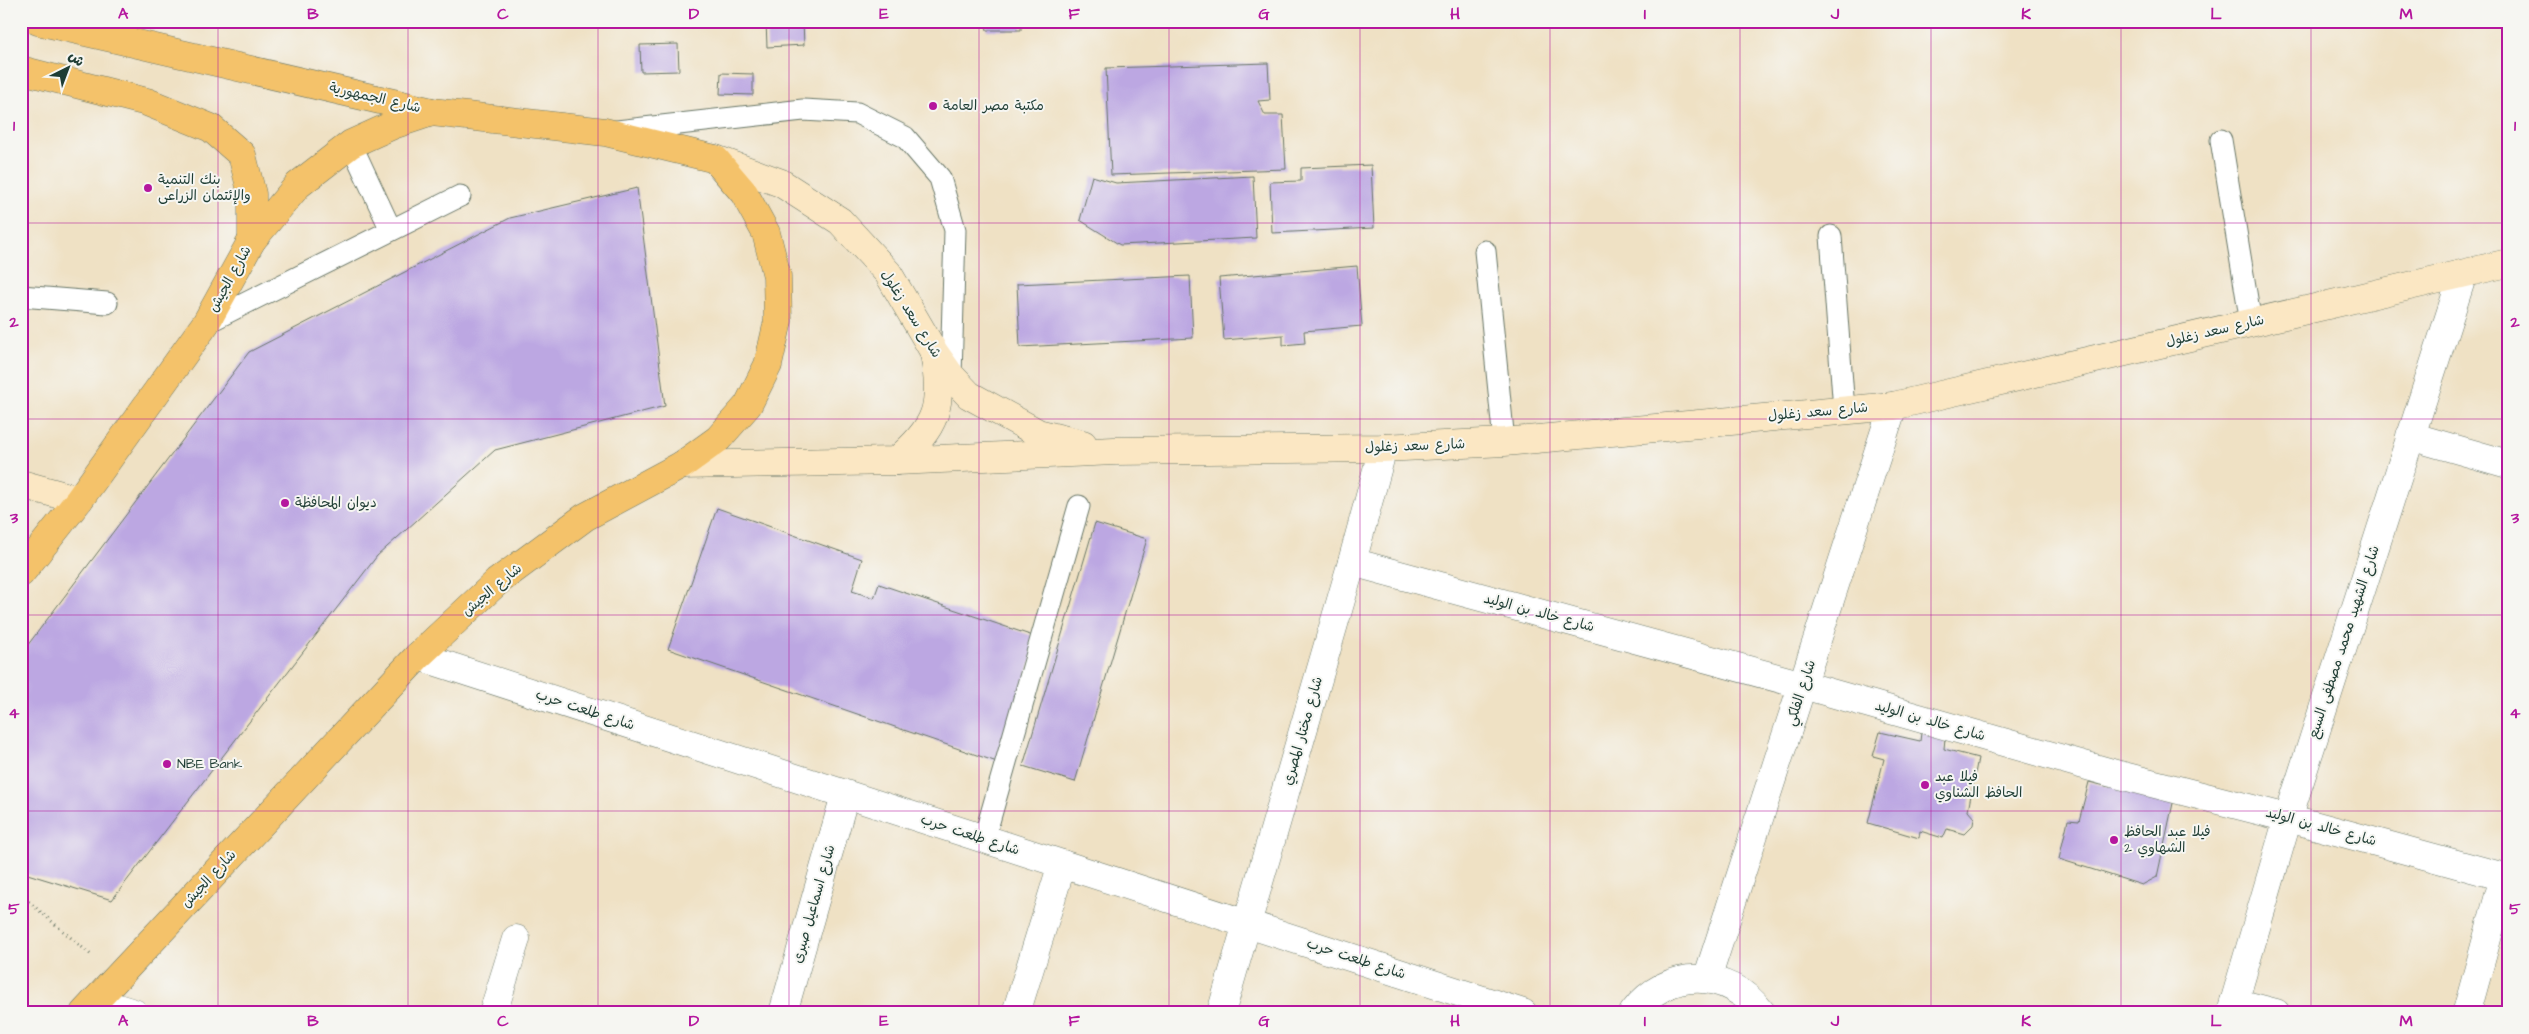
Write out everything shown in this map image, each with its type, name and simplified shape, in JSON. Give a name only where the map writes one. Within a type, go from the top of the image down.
[{"type":"main road","name":"شارع الجمهورية","points":[[38,21],[432,112],[605,132],[715,160]]},
{"type":"main road","points":[[21,70],[147,102],[211,128],[242,155],[252,194],[252,240]]},
{"type":"main road","name":"شارع الجيش","points":[[21,573],[80,500],[206,323],[252,240],[298,185],[351,144],[393,125],[432,112]]},
{"type":"main road","name":"شارع الجيش","points":[[90,1007],[418,656],[497,582],[585,517],[682,466],[718,439],[748,405],[768,365],[778,321],[777,276],[766,233],[744,193],[715,160]]},
{"type":"main road","name":"شارع سعد زغلول","points":[[715,160],[781,183],[840,221],[888,273],[934,352],[951,376],[970,395],[1038,433],[1114,451]]},
{"type":"main road","name":"شارع سعد زغلول","points":[[682,466],[896,461],[1114,451],[1383,448],[1504,442],[1893,406],[2508,263]]},
{"type":"main road","points":[[896,461],[920,441],[935,413],[940,382],[934,352]]},
{"type":"main road","points":[[21,484],[80,500]]},
{"type":"street","name":"شارع الشهيد محمد مصطفى السبع","points":[[2232,1007],[2288,818],[2463,274]]},
{"type":"street","name":"شارع الفلكي","points":[[1707,979],[1893,406]]},
{"type":"street","points":[[2410,436],[2508,464]]},
{"type":"street","name":"شارع مختار المصري","points":[[1221,1013],[1352,562],[1383,448]]},
{"type":"street","name":"شارع خالد بن الوليد","points":[[1352,562],[1803,685],[2112,773],[2506,877]]},
{"type":"street","name":"شارع طلعت حرب","points":[[418,656],[1523,1013]]},
{"type":"street","name":"شارع اسماعيل صبرى","points":[[783,1013],[845,795]]},
{"type":"street","points":[[1016,1013],[1062,864]]},
{"type":"street","points":[[2467,1011],[2506,877]]},
{"type":"street","points":[[493,1013],[516,939]]},
{"type":"street","points":[[1633,1013],[1641,1002],[1660,987],[1683,980],[1707,979],[1731,986],[1752,1000],[1762,1013]]},
{"type":"street","points":[[90,1007],[134,1013]]},
{"type":"street","points":[[2232,1007],[2276,1013]]},
{"type":"lane","points":[[605,132],[803,110],[858,113],[905,137],[940,178],[955,230],[951,376]]},
{"type":"lane","points":[[2221,140],[2251,323]]},
{"type":"lane","points":[[351,144],[391,230]]},
{"type":"lane","points":[[206,323],[460,196]]},
{"type":"lane","points":[[1831,236],[1844,410]]},
{"type":"lane","points":[[1485,251],[1504,442]]},
{"type":"lane","points":[[21,296],[106,302]]},
{"type":"lane","points":[[984,839],[1079,506]]},
{"type":"path","points":[[21,895],[117,978]]},
{"type":"building","points":[[766,21],[803,21],[804,45],[767,47]]},
{"type":"building","points":[[985,21],[1021,21],[1021,30],[987,30]]},
{"type":"building","points":[[678,44],[679,71],[641,72],[640,45]]},
{"type":"building","points":[[1268,63],[1270,100],[1258,101],[1265,115],[1283,115],[1286,169],[1111,175],[1106,68]]},
{"type":"building","points":[[721,73],[753,74],[753,95],[720,94]]},
{"type":"building","points":[[1371,165],[1374,228],[1272,233],[1270,182],[1301,181],[1301,168]]},
{"type":"building","points":[[1092,176],[1116,183],[1253,176],[1256,238],[1120,245],[1080,220]]},
{"type":"building","name":"ديوان المحافظة","points":[[637,188],[665,406],[495,450],[377,556],[112,900],[21,872],[21,654],[249,352],[510,218]]},
{"type":"building","points":[[1357,266],[1362,326],[1304,331],[1305,343],[1283,345],[1283,335],[1224,340],[1219,278]]},
{"type":"building","points":[[1190,276],[1193,338],[1020,347],[1017,284]]},
{"type":"building","points":[[717,508],[862,559],[852,591],[874,598],[879,584],[1039,638],[997,762],[668,649]]},
{"type":"building","points":[[1095,523],[1147,539],[1075,782],[1023,766]]},
{"type":"building","name":"فيلا عبد الحافظ الشناوي","points":[[1880,732],[1920,741],[1921,733],[1945,738],[1944,749],[1978,758],[1968,811],[1974,818],[1973,825],[1964,834],[1947,829],[1943,838],[1920,831],[1919,838],[1868,823],[1884,759],[1873,756]]},
{"type":"building","name":"فيلا عبد الحافظ الشهاوي 2","points":[[2113,777],[2175,794],[2157,877],[2142,885],[2059,859],[2068,820],[2079,821],[2089,782],[2110,787]]},
{"type":"place","name":"مكتبة مصر العامة","points":[[933,106]]},
{"type":"place","name":"بنك التنمية والإئتمان الزراعى","points":[[148,188]]},
{"type":"place","name":"ديوان المحافظة","points":[[285,503]]},
{"type":"place","name":"NBE Bank","points":[[167,764]]},
{"type":"place","name":"فيلا عبد الحافظ الشناوي","points":[[1925,785]]},
{"type":"place","name":"فيلا عبد الحافظ الشهاوي 2","points":[[2114,840]]}]
